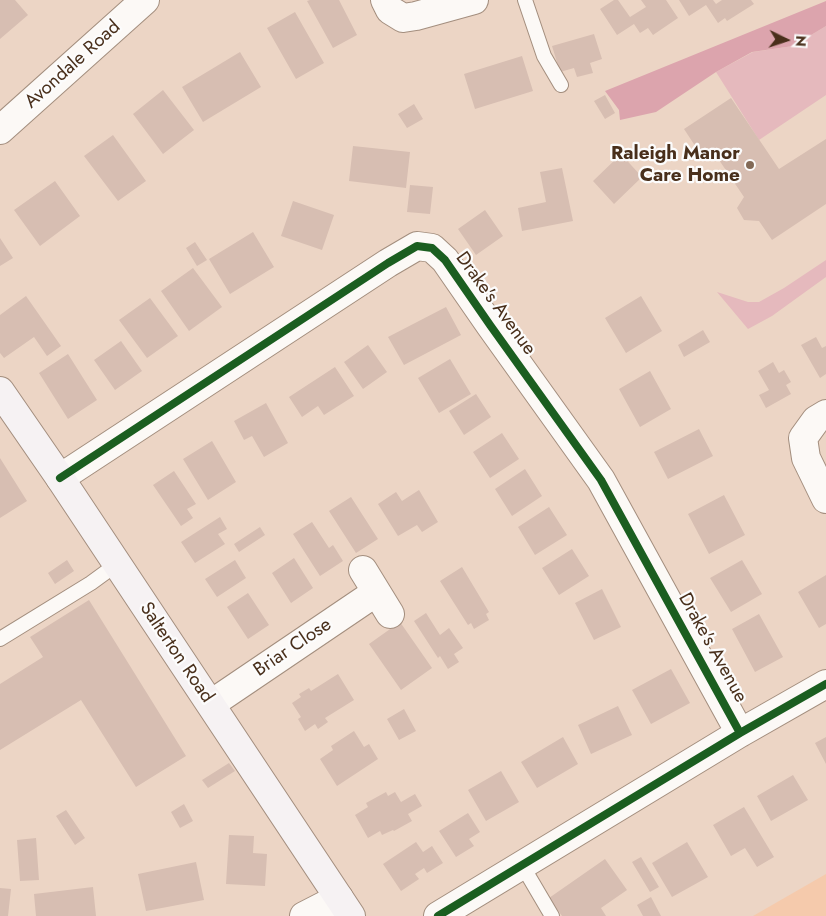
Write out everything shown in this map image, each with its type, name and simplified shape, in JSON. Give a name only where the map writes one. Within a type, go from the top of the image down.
[{"type":"main road","name":"Salterton Road","points":[[0,391],[60,478],[345,907]]},
{"type":"street","name":"Avondale Road","points":[[0,130],[145,0]]},
{"type":"street","points":[[385,0],[390,10],[403,18],[474,0]]},
{"type":"street","name":"Drake's Avenue","points":[[60,478],[388,263],[417,246],[432,248],[445,260],[602,480],[740,733]]},
{"type":"street","points":[[826,414],[816,420],[803,438],[806,458],[826,499]]},
{"type":"street","name":"Briar Close","points":[[211,704],[376,592]]},
{"type":"street","name":"Drake's Avenue","points":[[438,916],[740,733],[826,684]]},
{"type":"street","points":[[304,916],[345,907]]},
{"type":"lane","points":[[525,0],[544,56],[560,85]]},
{"type":"lane","points":[[0,639],[91,583],[117,564]]},
{"type":"lane","points":[[522,865],[552,916]]},
{"type":"shaded area","points":[[826,1],[826,26],[793,46],[752,52],[716,72],[656,112],[620,120],[619,110],[605,91]]},
{"type":"shaded area","points":[[826,26],[826,95],[759,140],[716,72],[753,52],[793,46]]},
{"type":"shaded area","points":[[826,260],[826,277],[772,316],[748,329],[717,292],[748,302],[759,302]]},
{"type":"shaded area","points":[[826,874],[826,916],[753,916]]},
{"type":"building","points":[[0,0],[15,0],[28,15],[0,39]]},
{"type":"building","points":[[339,0],[357,35],[333,48],[307,1]]},
{"type":"building","points":[[614,0],[618,0],[630,17],[646,7],[641,0],[666,0],[678,18],[653,35],[648,28],[640,33],[634,24],[617,35],[600,9]]},
{"type":"building","points":[[679,0],[713,0],[716,4],[722,0],[751,0],[754,4],[727,21],[725,18],[718,23],[706,5],[689,16]]},
{"type":"building","points":[[295,12],[324,63],[296,79],[267,28]]},
{"type":"building","points":[[594,34],[602,59],[590,63],[593,73],[577,77],[574,68],[560,72],[552,46]]},
{"type":"building","points":[[240,52],[261,87],[203,122],[182,87]]},
{"type":"building","points":[[522,56],[533,91],[475,109],[464,74]]},
{"type":"building","points":[[163,90],[194,130],[163,154],[133,114]]},
{"type":"building","points":[[605,95],[615,113],[605,119],[594,101]]},
{"type":"building","name":"Raleigh Manor Care Home","points":[[731,98],[779,169],[826,139],[826,204],[772,240],[759,221],[744,220],[737,208],[744,197],[715,154],[705,161],[684,129]]},
{"type":"building","points":[[414,104],[423,119],[407,128],[398,114]]},
{"type":"building","points":[[113,135],[146,181],[118,201],[84,156]]},
{"type":"building","points":[[353,146],[410,152],[406,188],[349,181]]},
{"type":"building","points":[[621,154],[642,177],[614,204],[593,181]]},
{"type":"building","points":[[562,168],[573,221],[522,231],[518,208],[546,202],[540,172]]},
{"type":"building","points":[[55,181],[80,216],[40,246],[14,210]]},
{"type":"building","points":[[410,185],[433,187],[430,214],[407,212]]},
{"type":"building","points":[[293,201],[334,215],[322,250],[281,236]]},
{"type":"building","points":[[485,210],[503,236],[476,255],[458,229]]},
{"type":"building","points":[[253,232],[274,267],[230,294],[209,259]]},
{"type":"building","points":[[0,238],[13,258],[0,266]]},
{"type":"building","points":[[195,242],[207,260],[197,266],[186,248]]},
{"type":"building","points":[[193,268],[222,307],[189,331],[161,291]]},
{"type":"building","points":[[26,296],[61,346],[47,356],[34,337],[4,358],[0,353],[0,315]]},
{"type":"building","points":[[641,296],[662,331],[626,353],[605,318]]},
{"type":"building","points":[[150,298],[178,336],[147,358],[119,320]]},
{"type":"building","points":[[446,307],[461,335],[404,365],[388,337]]},
{"type":"building","points":[[703,330],[710,342],[684,357],[678,345]]},
{"type":"building","points":[[816,337],[822,348],[826,346],[826,374],[820,378],[801,345]]},
{"type":"building","points":[[121,341],[142,371],[115,390],[94,360]]},
{"type":"building","points":[[368,345],[387,372],[363,389],[344,362]]},
{"type":"building","points":[[68,354],[97,400],[68,419],[39,373]]},
{"type":"building","points":[[450,359],[471,394],[439,413],[418,378]]},
{"type":"building","points":[[773,362],[779,373],[784,370],[791,382],[786,385],[791,394],[766,408],[759,395],[769,390],[758,371]]},
{"type":"building","points":[[335,367],[354,396],[324,415],[318,406],[302,417],[289,397]]},
{"type":"building","points":[[650,371],[671,409],[640,427],[619,389]]},
{"type":"building","points":[[476,394],[491,417],[464,435],[449,411]]},
{"type":"building","points":[[266,403],[288,443],[264,457],[252,436],[244,440],[234,421]]},
{"type":"building","points":[[699,429],[713,456],[668,479],[654,452]]},
{"type":"building","points":[[502,433],[519,459],[490,478],[473,452]]},
{"type":"building","points":[[212,441],[236,482],[208,500],[183,459]]},
{"type":"building","points":[[0,458],[27,501],[0,518]]},
{"type":"building","points":[[525,469],[542,496],[512,516],[495,489]]},
{"type":"building","points":[[174,471],[196,504],[187,509],[193,518],[181,526],[153,485]]},
{"type":"building","points":[[419,490],[438,522],[422,532],[417,525],[398,536],[378,504],[396,492],[402,501]]},
{"type":"building","points":[[724,495],[745,535],[709,554],[688,514]]},
{"type":"building","points":[[351,497],[378,539],[356,553],[329,511]]},
{"type":"building","points":[[549,507],[567,535],[535,555],[518,527]]},
{"type":"building","points":[[220,517],[227,529],[218,534],[225,544],[195,563],[181,542]]},
{"type":"building","points":[[312,522],[329,548],[333,545],[343,561],[320,576],[293,534]]},
{"type":"building","points":[[260,527],[265,535],[239,552],[234,544]]},
{"type":"building","points":[[572,549],[589,576],[559,595],[542,568]]},
{"type":"building","points":[[294,558],[313,588],[291,603],[272,573]]},
{"type":"building","points":[[67,560],[74,571],[55,584],[48,573]]},
{"type":"building","points":[[235,560],[246,578],[217,597],[205,579]]},
{"type":"building","points":[[742,560],[762,594],[731,612],[710,578]]},
{"type":"building","points":[[462,567],[489,612],[486,614],[489,620],[474,629],[471,623],[468,625],[440,581]]},
{"type":"building","points":[[826,575],[826,624],[819,628],[798,592]]},
{"type":"building","points":[[602,589],[621,627],[594,640],[575,603]]},
{"type":"building","points":[[248,593],[269,625],[248,639],[227,607]]},
{"type":"building","points":[[89,600],[186,756],[136,787],[81,700],[0,750],[0,684],[43,657],[30,637]]},
{"type":"building","points":[[426,613],[440,635],[449,628],[463,648],[454,654],[459,662],[448,669],[440,656],[438,658],[414,621]]},
{"type":"building","points":[[759,614],[783,657],[755,672],[732,629]]},
{"type":"building","points":[[400,622],[432,668],[401,690],[369,644]]},
{"type":"building","points":[[671,669],[690,703],[651,724],[632,690]]},
{"type":"building","points":[[338,674],[354,700],[325,718],[328,722],[318,729],[315,724],[305,731],[298,719],[301,717],[292,703],[301,697],[299,694],[309,688],[311,691]]},
{"type":"building","points":[[618,706],[632,735],[591,754],[578,725]]},
{"type":"building","points":[[404,709],[416,731],[399,740],[387,719]]},
{"type":"building","points":[[354,731],[364,747],[369,744],[378,759],[337,786],[320,759],[333,750],[331,746]]},
{"type":"building","points":[[563,737],[578,764],[537,788],[521,762]]},
{"type":"building","points":[[826,737],[826,764],[815,743]]},
{"type":"building","points":[[229,763],[235,771],[208,788],[202,780]]},
{"type":"building","points":[[501,771],[519,802],[486,821],[468,790]]},
{"type":"building","points":[[793,775],[808,800],[771,821],[757,796]]},
{"type":"building","points":[[386,792],[388,796],[395,792],[401,802],[415,794],[422,806],[408,814],[412,821],[394,831],[382,835],[380,831],[368,838],[355,815],[368,807],[366,803]]},
{"type":"building","points":[[184,804],[193,821],[180,828],[171,812]]},
{"type":"building","points":[[744,807],[774,857],[757,867],[745,848],[731,856],[713,825]]},
{"type":"building","points":[[66,810],[85,838],[75,845],[56,816]]},
{"type":"building","points":[[468,813],[480,832],[469,839],[474,846],[456,857],[439,831]]},
{"type":"building","points":[[229,835],[254,836],[253,853],[267,854],[265,886],[226,884]]},
{"type":"building","points":[[36,838],[39,880],[20,881],[17,840]]},
{"type":"building","points":[[416,842],[423,852],[432,846],[443,863],[427,873],[424,868],[415,874],[419,879],[401,891],[383,864]]},
{"type":"building","points":[[687,842],[708,877],[672,897],[652,863]]},
{"type":"building","points":[[641,857],[659,887],[650,892],[632,862]]},
{"type":"building","points":[[605,859],[627,890],[601,908],[606,916],[562,916],[549,898]]},
{"type":"building","points":[[196,862],[204,900],[146,911],[138,874]]},
{"type":"building","points":[[93,887],[96,916],[36,916],[34,894]]},
{"type":"building","points":[[0,888],[11,889],[8,916],[0,916]]},
{"type":"building","points":[[651,897],[661,916],[643,916],[637,905]]},
{"type":"cycle path","points":[[60,478],[388,263],[417,246],[432,248],[445,260],[601,480],[740,733]]},
{"type":"cycle path","points":[[438,916],[740,733],[826,684]]},
{"type":"place","name":"Raleigh Manor Care Home","points":[[750,165]]}]
